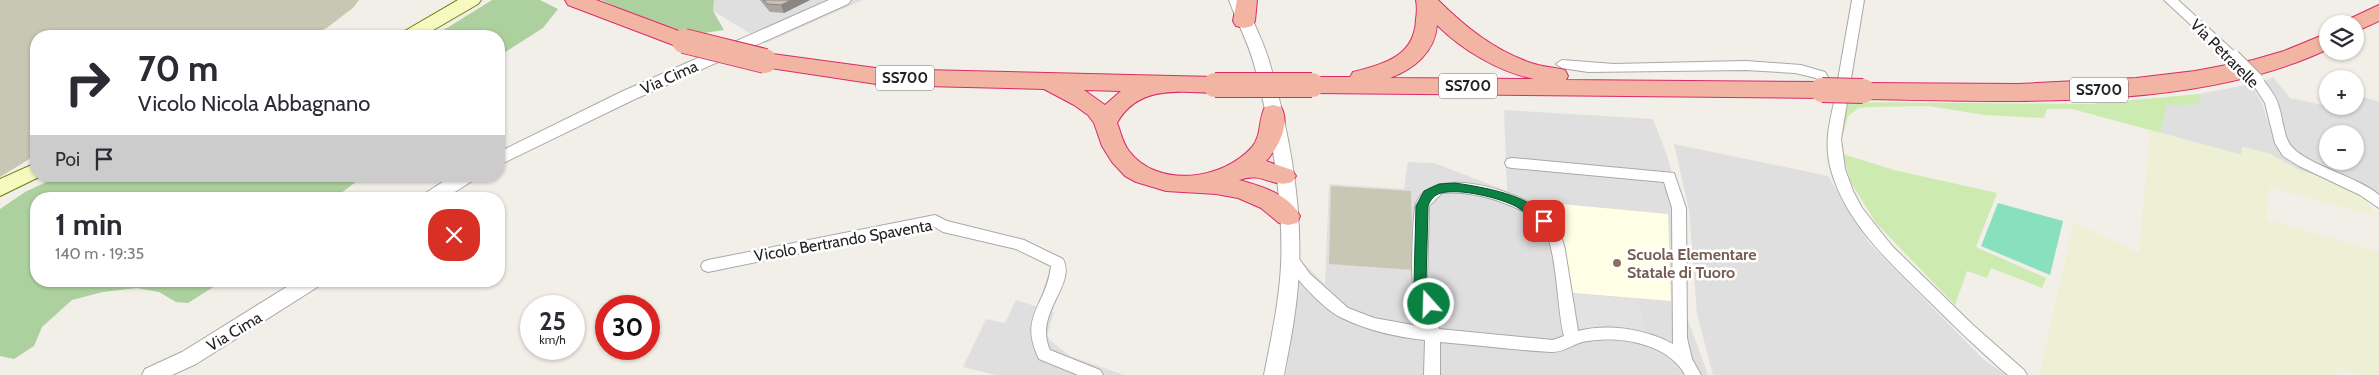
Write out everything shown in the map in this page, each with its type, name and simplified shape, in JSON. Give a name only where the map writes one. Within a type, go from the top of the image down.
[{"type":"highway","name":"SS700","points":[[575,0],[684,41],[765,61],[883,77],[1045,82],[1215,86],[1606,87],[2038,93],[2123,89],[2228,75],[2266,65],[2319,44]]},
{"type":"highway","points":[[1244,20],[1247,0]]},
{"type":"highway","name":"SS700","points":[[1321,85],[1383,74],[1412,57],[1424,38],[1426,2]]},
{"type":"highway","name":"SS700","points":[[1426,2],[1452,27],[1485,51],[1526,70],[1606,87]]},
{"type":"highway","points":[[2364,20],[2379,12]]},
{"type":"highway","name":"SS700","points":[[1045,82],[1078,97],[1097,111],[1106,122],[1111,140],[1124,163],[1143,175],[1159,181],[1183,185],[1240,181],[1267,186],[1284,176]]},
{"type":"highway","name":"SS700","points":[[1106,122],[1111,110],[1118,103],[1140,90],[1156,84]]},
{"type":"highway","points":[[1240,181],[1270,137],[1273,113]]},
{"type":"highway","name":"SS700","points":[[1240,181],[1276,204],[1288,216]]},
{"type":"main road","points":[[419,30],[472,0]]},
{"type":"main road","points":[[0,188],[30,173]]},
{"type":"street","name":"Via Cima","points":[[505,156],[627,96],[843,0]]},
{"type":"street","points":[[1237,0],[1261,62],[1273,113],[1284,176],[1288,216],[1289,256],[1284,320],[1274,375]]},
{"type":"street","points":[[1858,0],[1837,112],[1833,144],[1841,180],[1858,213],[1903,267],[1988,350],[2019,375]]},
{"type":"street","name":"Via Petrarelle","points":[[2170,0],[2257,81],[2271,102],[2282,143],[2288,152],[2304,162],[2365,191],[2379,203]]},
{"type":"street","points":[[1562,64],[1652,67],[1735,65],[1818,73],[1826,80],[1837,112]]},
{"type":"street","points":[[1512,163],[1669,177],[1679,208],[1679,338],[1685,361],[1693,375]]},
{"type":"street","points":[[441,192],[457,182]]},
{"type":"street","points":[[1432,375],[1432,334],[1429,304],[1420,283],[1422,206],[1428,194],[1439,188],[1455,188],[1491,193],[1509,198],[1544,221],[1554,236],[1573,340]]},
{"type":"street","name":"Vicolo Bertrando Spaventa","points":[[708,266],[935,220],[943,226],[1035,251],[1050,257],[1058,263],[1053,290],[1040,315],[1035,337],[1044,354],[1095,375]]},
{"type":"street","points":[[1289,256],[1305,278],[1343,312],[1373,324],[1416,333],[1553,346],[1581,336],[1609,333],[1665,347],[1685,361]]},
{"type":"street","name":"Via Cima","points":[[152,375],[188,358],[302,287]]},
{"type":"shaded area","points":[[0,0],[359,0],[354,7],[323,30],[30,30],[30,159],[0,177]]},
{"type":"shaded area","points":[[714,0],[863,0],[766,43],[713,11]]},
{"type":"shaded area","points":[[2273,77],[2290,98],[2319,104],[2319,115],[2364,115],[2364,97],[2379,102],[2379,195],[2333,170],[2364,170],[2364,125],[2319,125],[2319,164],[2292,151],[2277,104],[2265,81]]},
{"type":"shaded area","points":[[2251,84],[2262,103],[2276,146],[2281,153],[2290,161],[2344,185],[2299,170],[2270,154],[2243,147],[2242,155],[2161,133],[2166,106],[2199,104],[2199,94]]},
{"type":"shaded area","points":[[1504,110],[1653,119],[1667,155],[1682,210],[1687,317],[1708,375],[1286,375],[1299,288],[1297,257],[1325,284],[1329,184],[1404,189],[1408,162],[1434,163],[1507,191]]},
{"type":"shaded area","points":[[2150,130],[2241,155],[2242,147],[2270,154],[2299,170],[2344,185],[2364,198],[2377,217],[2269,187],[2266,219],[2379,252],[2379,375],[2357,375],[2337,368],[2336,375],[2039,375],[2074,222],[2139,253]]},
{"type":"shaded area","points":[[1674,144],[1828,176],[1869,243],[1983,359],[2006,375],[1713,375],[1697,314],[1689,210]]},
{"type":"shaded area","points":[[1331,186],[1411,191],[1413,270],[1329,264]]},
{"type":"shaded area","name":"Scuola Elementare Statale di Tuoro","points":[[1529,201],[1668,214],[1671,301],[1574,293],[1569,289],[1550,221]]},
{"type":"shaded area","points":[[1564,293],[1638,299],[1645,331],[1641,339],[1609,333],[1573,340]]},
{"type":"shaded area","points":[[1016,300],[1054,312],[1047,335],[1051,341],[1070,356],[1124,375],[996,375],[963,367],[986,319],[1005,323]]},
{"type":"green space","points":[[492,0],[540,0],[558,9],[543,28],[505,52],[505,30],[444,30]]},
{"type":"green space","points":[[601,0],[714,0],[713,11],[724,30],[691,35],[625,11]]},
{"type":"green space","points":[[2199,94],[2200,104],[2166,106],[2161,133],[2072,109],[2047,109],[2044,118],[1984,115],[1929,106],[1869,107],[1859,108],[1848,116],[1842,138],[1838,141],[1845,102],[2090,104]]},
{"type":"green space","points":[[1843,154],[1894,170],[1997,193],[1976,247],[2046,278],[2042,288],[1991,268],[1987,278],[1967,271],[1955,305],[1876,223],[1850,181]]},
{"type":"green space","points":[[46,182],[356,182],[342,192],[30,192],[30,287],[213,287],[188,303],[176,302],[159,292],[137,288],[103,292],[72,300],[42,327],[34,346],[14,359],[0,356],[0,209],[25,192]]},
{"type":"green space","points":[[1998,203],[2063,221],[2050,275],[1981,246]]},
{"type":"building","points":[[764,0],[791,0],[781,5],[767,4]]},
{"type":"place","name":"Scuola Elementare Statale di Tuoro","points":[[1617,263]]},
{"type":"route","points":[[1429,304],[1420,283],[1422,206],[1428,194],[1439,188],[1455,188],[1491,193],[1509,198],[1521,204],[1544,221]]}]
